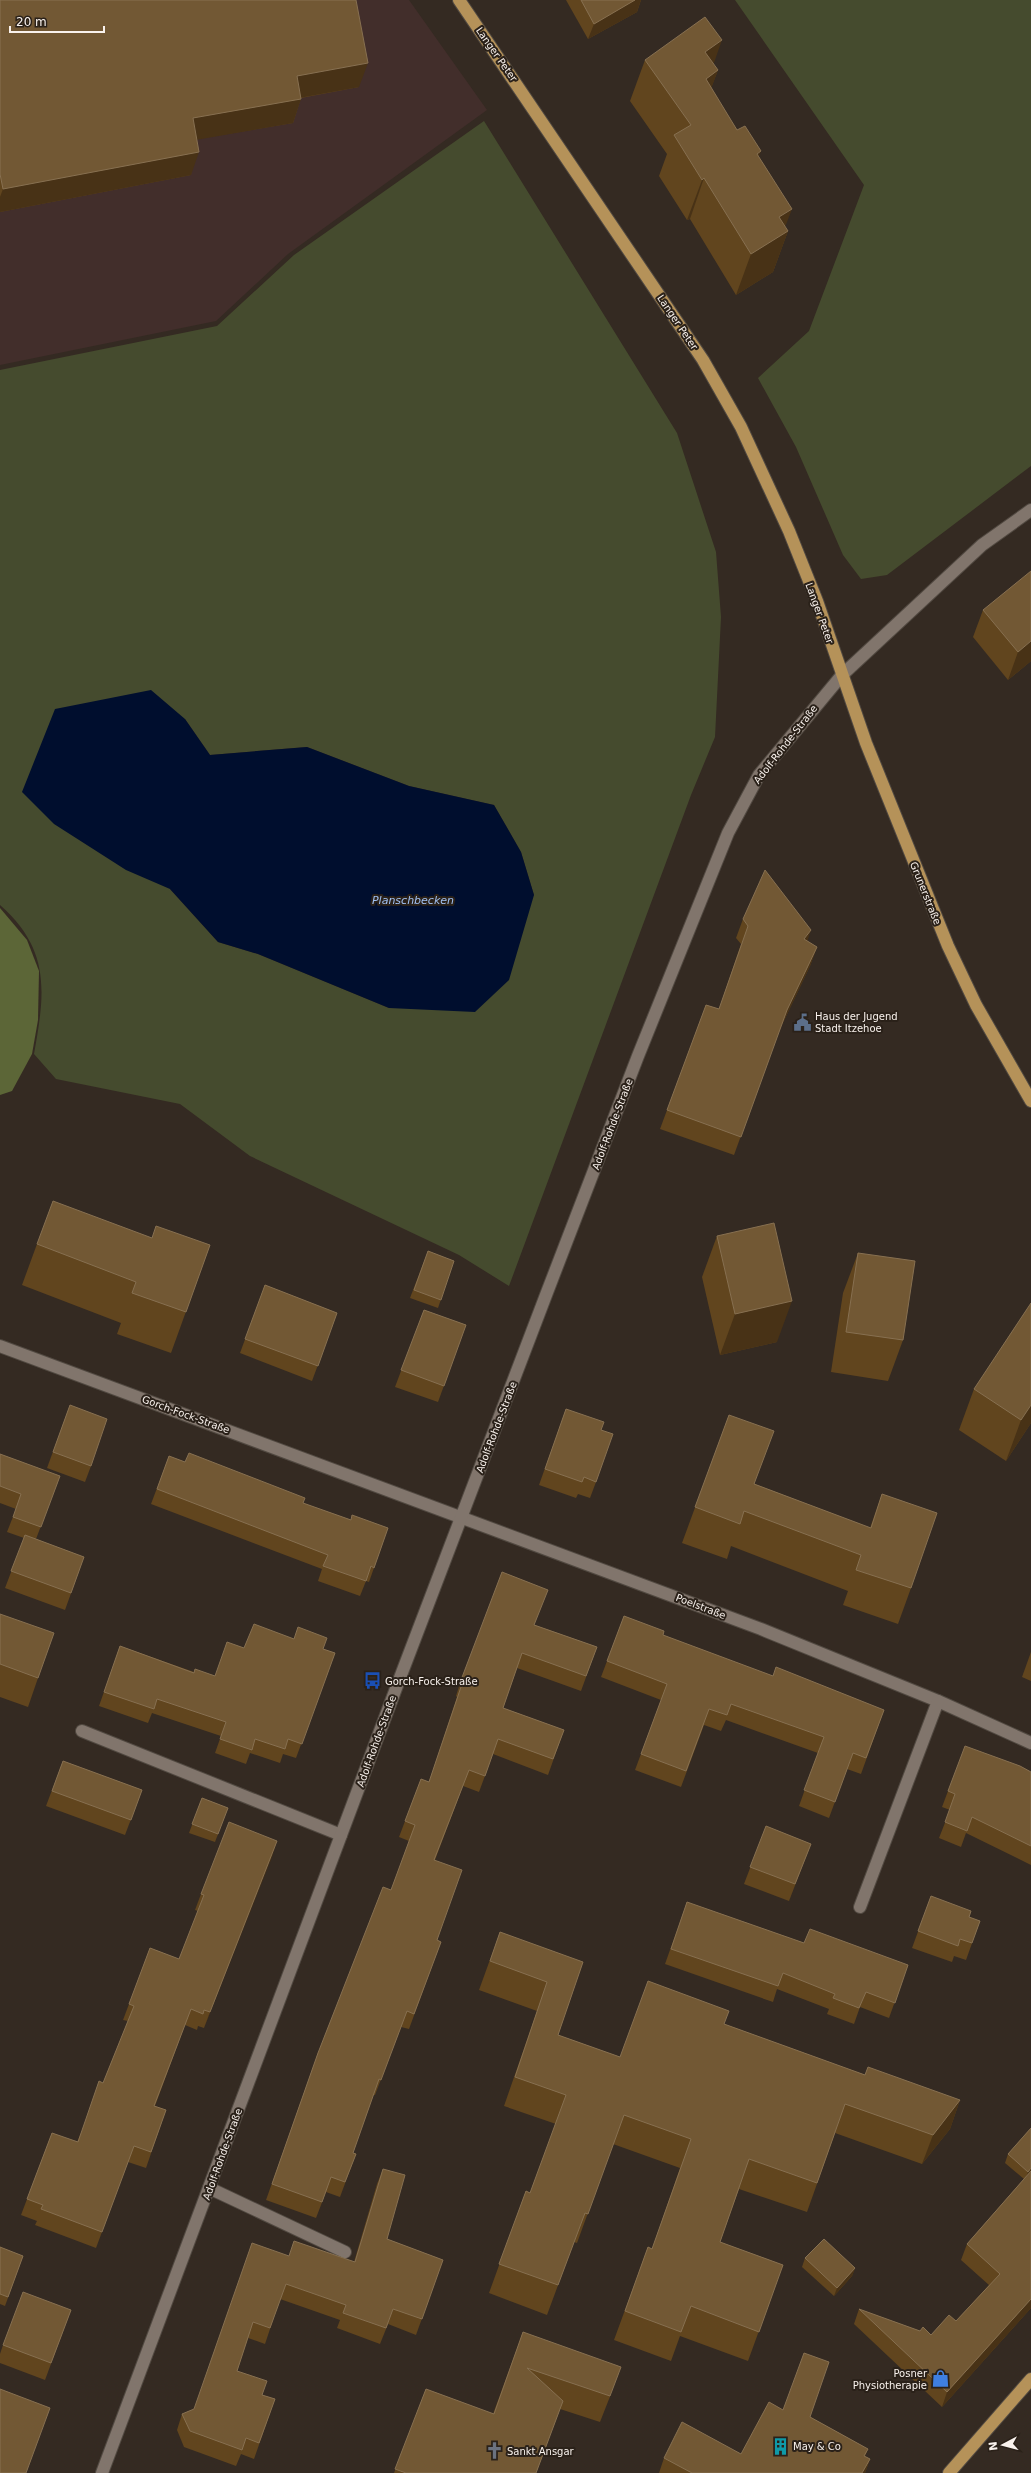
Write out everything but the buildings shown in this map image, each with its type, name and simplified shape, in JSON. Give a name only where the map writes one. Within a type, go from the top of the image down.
[{"type":"main road","name":"Langer Peter","points":[[459,0],[504,63],[703,360],[741,427],[789,531],[817,601],[842,675]]},
{"type":"main road","name":"Grunerstraße","points":[[842,675],[866,744],[948,946],[976,1005],[1031,1101]]},
{"type":"main road","points":[[948,2473],[1031,2379]]},
{"type":"street","name":"Adolf-Rohde-Straße","points":[[102,2473],[462,1517],[638,1056],[723,845],[759,775],[842,675],[982,545],[1031,510]]},
{"type":"street","name":"Gorch-Fock-Straße","points":[[0,1346],[462,1517]]},
{"type":"street","name":"Poelstraße","points":[[462,1517],[761,1629],[938,1701],[1031,1743]]},
{"type":"street","points":[[860,1907],[938,1701]]},
{"type":"street","points":[[82,1731],[341,1835]]},
{"type":"street","points":[[209,2188],[345,2252]]},
{"type":"shaded area","points":[[0,0],[409,0],[487,110],[288,254],[216,321],[0,365]]},
{"type":"green space","points":[[735,0],[1031,0],[1031,466],[887,575],[861,579],[843,555],[796,447],[758,378],[809,331],[864,185]]},
{"type":"green space","points":[[484,121],[677,433],[716,552],[721,617],[715,737],[691,795],[509,1286],[459,1255],[250,1156],[180,1104],[56,1079],[34,1054],[42,992],[36,956],[28,939],[17,922],[0,905],[0,370],[217,326],[294,255]],"holes":[[[185,719],[210,755],[307,747],[409,786],[494,805],[521,852],[534,895],[389,1008],[258,954],[218,942],[170,889]]]},
{"type":"green space","points":[[0,908],[27,940],[39,971],[38,1020],[32,1054],[12,1091],[0,1095]]},
{"type":"water","name":"Planschbecken","points":[[151,690],[185,719],[210,755],[307,747],[409,786],[494,805],[521,852],[534,895],[509,980],[475,1012],[389,1008],[258,954],[218,942],[170,889],[126,870],[54,824],[22,792],[55,709]]},
{"type":"place","name":"Haus der Jugend Stadt Itzehoe","points":[[802,1022]]},
{"type":"place","name":"Gorch-Fock-Straße","points":[[372,1681]]},
{"type":"place","name":"Posner Physiotherapie","points":[[940,2379]]},
{"type":"place","name":"May & Co","points":[[780,2446]]},
{"type":"place","name":"Sankt Ansgar","points":[[494,2451]]}]
